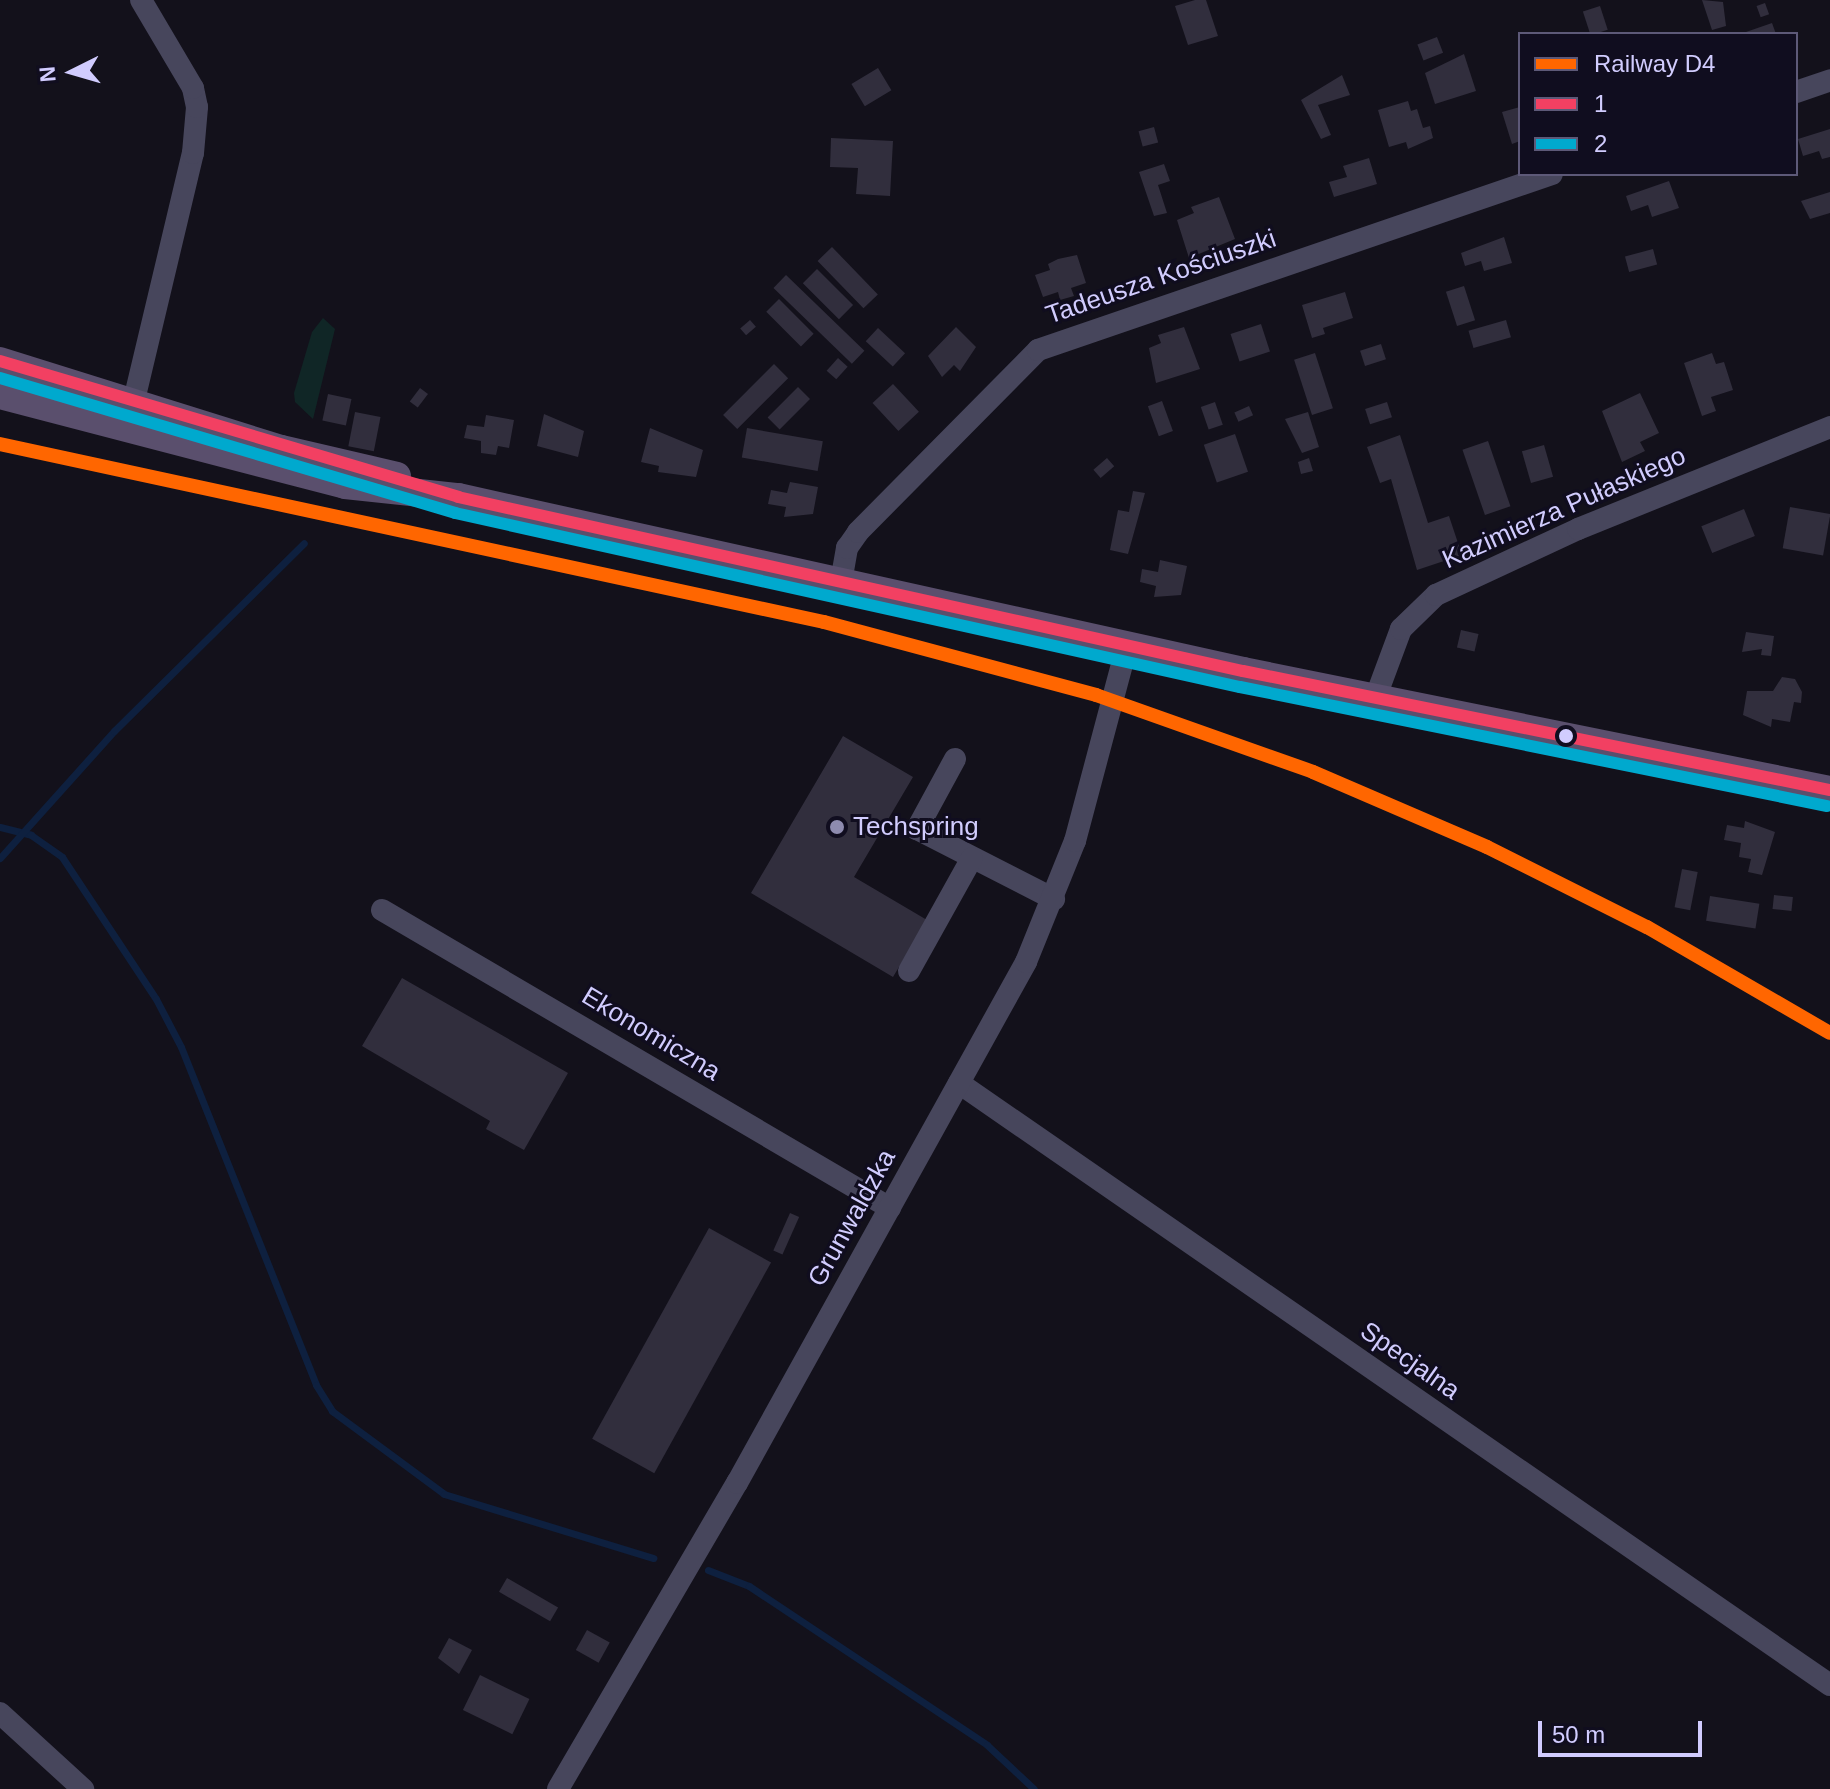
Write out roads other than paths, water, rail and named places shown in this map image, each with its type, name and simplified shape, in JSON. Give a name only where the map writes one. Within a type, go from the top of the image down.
[{"type":"main road","points":[[0,361],[131,414]]},
{"type":"main road","points":[[0,395],[131,414],[458,497],[841,582],[1375,699],[1830,790]]},
{"type":"street","points":[[131,414],[193,153],[197,107],[193,88],[141,0]]},
{"type":"street","points":[[1798,91],[1830,80]]},
{"type":"street","name":"Tadeusza Kościuszki","points":[[841,582],[847,548],[858,532],[1038,350],[1546,176]]},
{"type":"street","name":"Kazimierza Pułaskiego","points":[[1375,699],[1401,629],[1436,595],[1578,529],[1830,427]]},
{"type":"street","name":"Grunwaldzka","points":[[558,1789],[890,1208],[1054,899],[1075,841],[1127,645]]},
{"type":"street","points":[[955,759],[917,829],[1054,899]]},
{"type":"street","points":[[909,971],[972,858]]},
{"type":"street","name":"Ekonomiczna","points":[[382,910],[890,1208]]},
{"type":"street","name":"Specjalna","points":[[959,1083],[1830,1685]]},
{"type":"street","points":[[0,1713],[83,1789]]},
{"type":"waterway","points":[[0,858],[114,731],[304,543]]},
{"type":"waterway","points":[[0,827],[31,835],[62,857],[156,999],[181,1047],[316,1385],[332,1411],[444,1494],[653,1558]]},
{"type":"waterway","points":[[708,1570],[749,1586],[987,1745],[1034,1789]]},
{"type":"rail line","name":"D4","points":[[0,444],[824,622],[1096,695],[1313,772],[1487,847],[1647,927],[1830,1033]]},
{"type":"place","name":"Techspring","points":[[837,827]]}]
